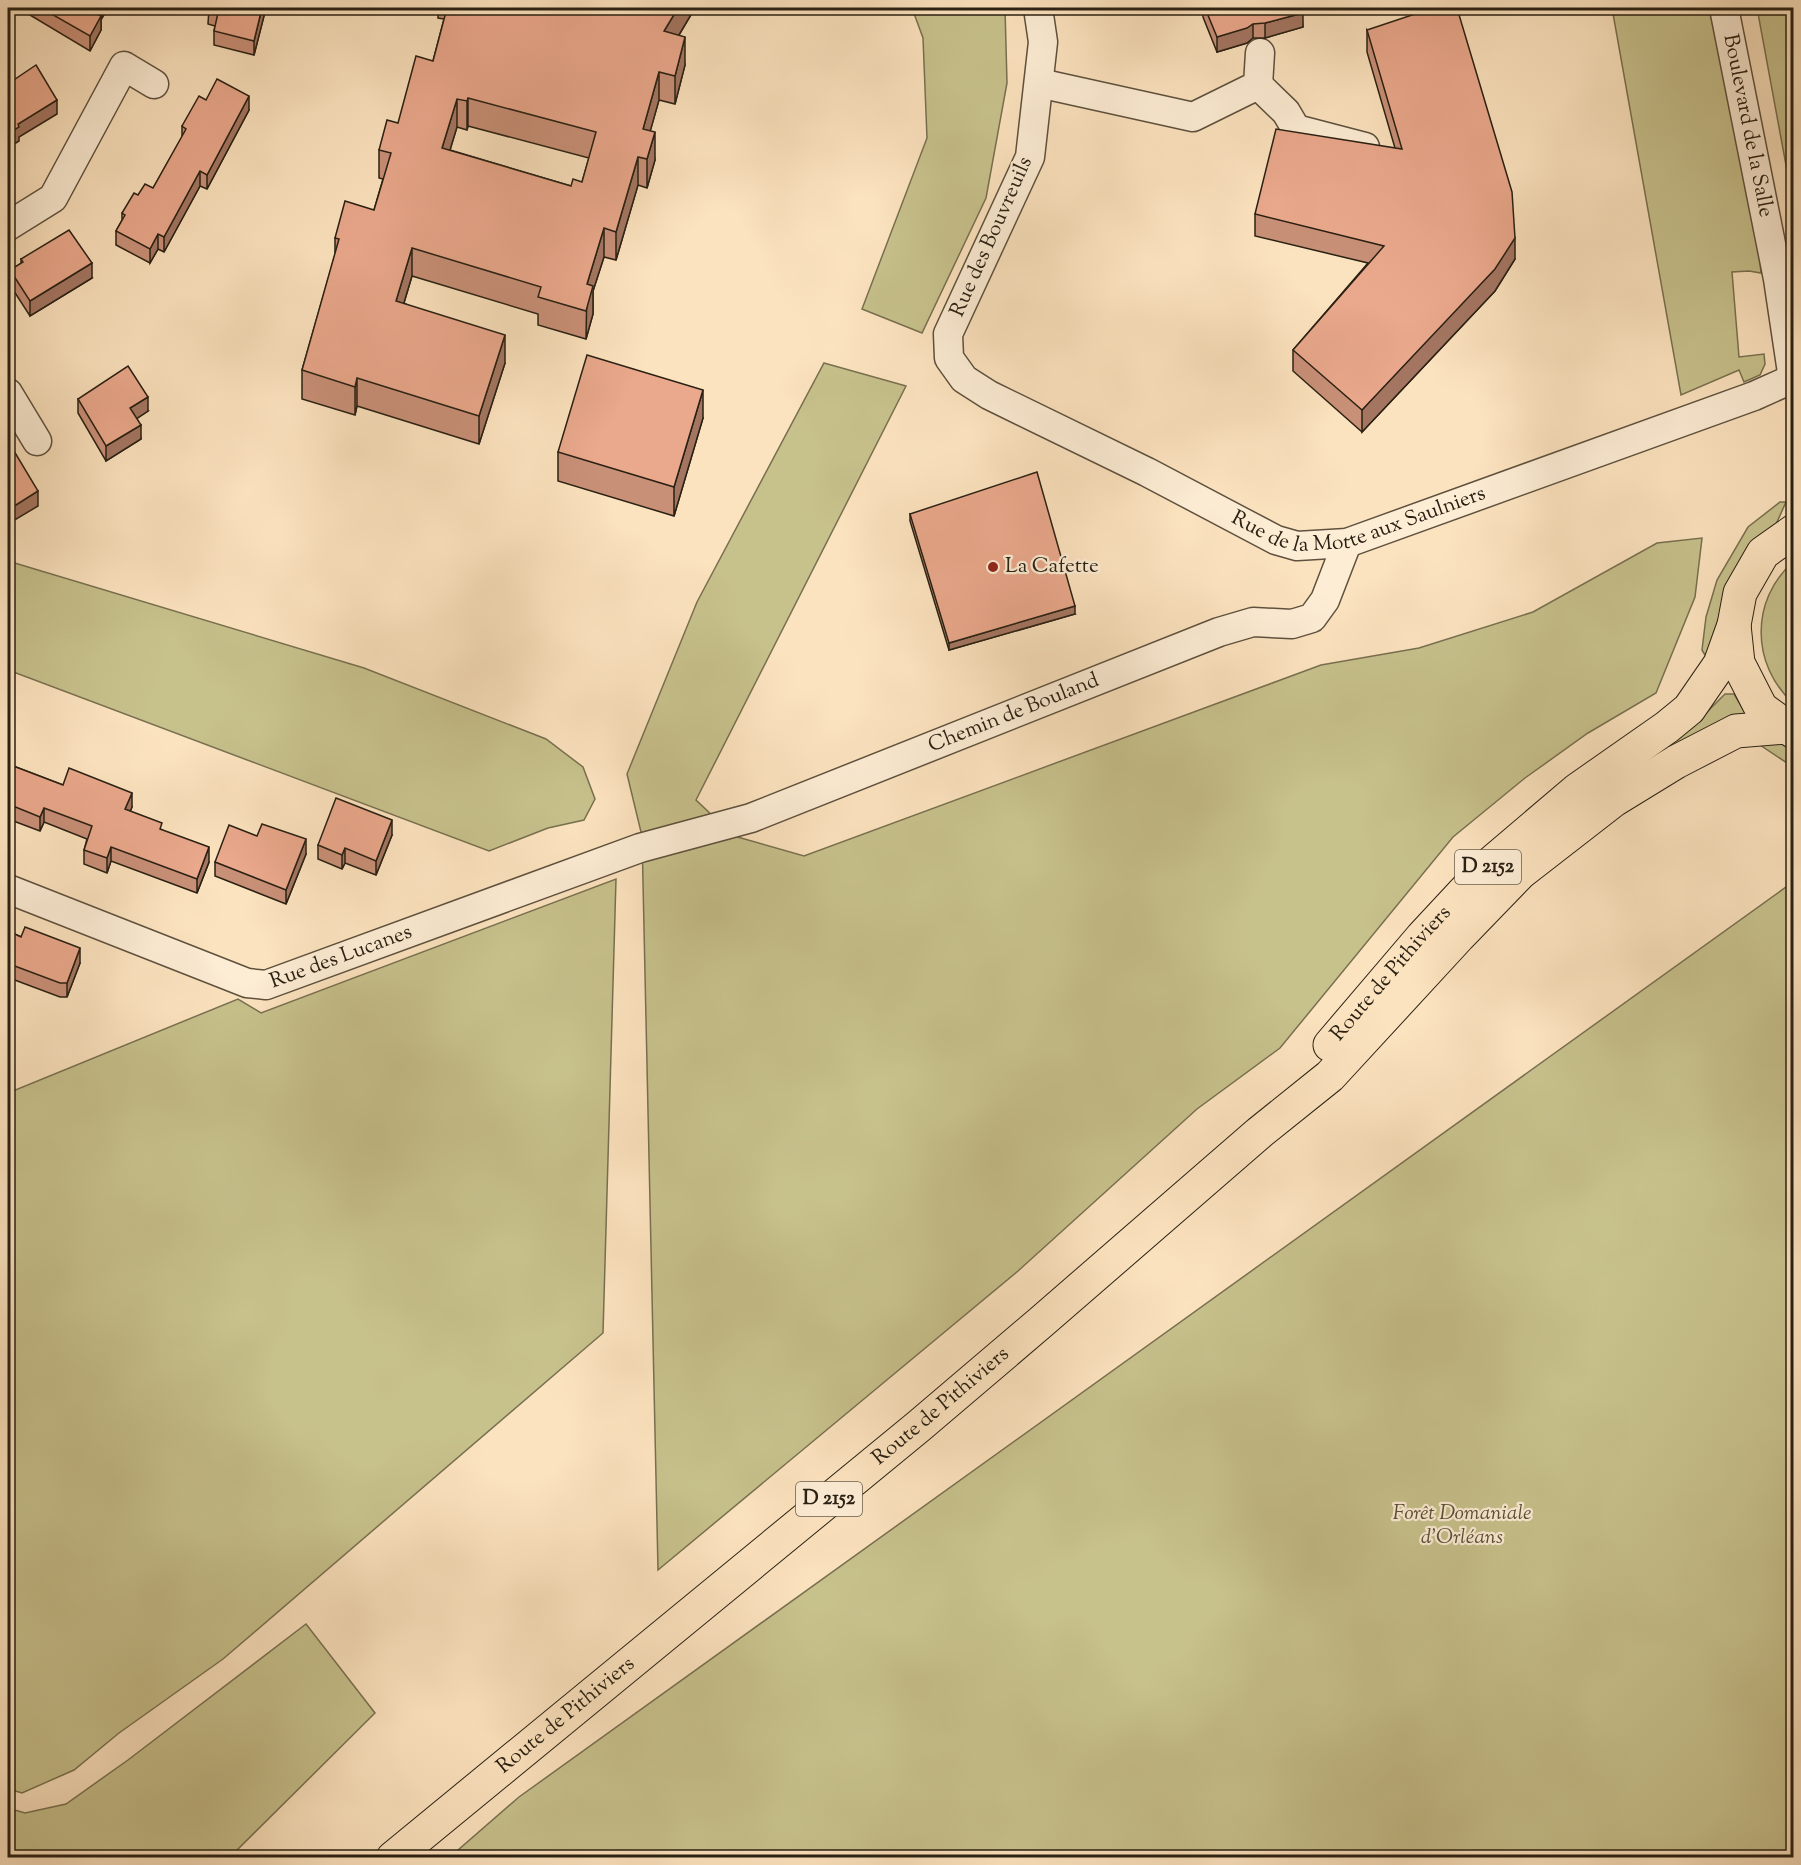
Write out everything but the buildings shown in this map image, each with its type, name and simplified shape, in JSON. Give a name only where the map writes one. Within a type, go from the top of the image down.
[{"type":"main road","points":[[1790,730],[1761,708],[1738,663],[1734,625],[1740,593],[1763,553],[1792,525]]},
{"type":"main road","name":"Route de Pithiviers","points":[[1259,1133],[1317,1060],[1422,937],[1490,864],[1577,790],[1689,709],[1720,664],[1734,625]]},
{"type":"main road","name":"Route de Pithiviers","points":[[393,1857],[927,1418],[1259,1133],[1330,1076],[1520,873],[1614,800],[1676,762],[1736,731],[1790,730]]},
{"type":"street","name":"Rue des Bouvreuils","points":[[949,358],[948,334],[1030,157],[1043,42],[1038,8]]},
{"type":"street","name":"Boulevard de la Salle","points":[[1724,8],[1778,279],[1793,383]]},
{"type":"street","points":[[1260,53],[1258,85],[1286,112],[1296,129],[1376,150]]},
{"type":"street","points":[[8,226],[53,198],[124,66],[154,84]]},
{"type":"street","points":[[1039,83],[1193,117],[1258,85]]},
{"type":"street","name":"Rue de la Motte aux Saulniers","points":[[949,358],[964,379],[989,395],[1147,472],[1276,540],[1297,546],[1347,543],[1793,383]]},
{"type":"street","points":[[8,393],[37,441]]},
{"type":"street","name":"Chemin de Bouland","points":[[640,848],[751,818],[1219,632],[1253,622],[1292,624],[1312,618],[1325,600],[1347,543]]},
{"type":"street","name":"Rue des Lucanes","points":[[8,889],[247,983],[266,985],[640,848]]},
{"type":"green space","points":[[912,8],[1005,8],[1007,83],[986,198],[922,333],[862,309],[927,138],[923,38]]},
{"type":"green space","points":[[1612,8],[1709,8],[1739,123],[1752,198],[1761,273],[1732,272],[1739,357],[1764,354],[1765,364],[1760,375],[1744,382],[1739,370],[1681,395]]},
{"type":"green space","points":[[1757,8],[1793,8],[1793,203]]},
{"type":"green space","points":[[824,363],[906,386],[696,800],[734,836],[804,856],[1321,665],[1419,648],[1533,612],[1657,543],[1702,538],[1695,597],[1656,693],[1588,733],[1525,778],[1453,837],[1280,1048],[1197,1109],[1018,1271],[658,1570],[642,836],[627,774],[697,602]]},
{"type":"green space","points":[[1780,502],[1786,502],[1712,667],[1702,650],[1706,617],[1717,580],[1748,527]]},
{"type":"green space","points":[[8,561],[364,668],[546,739],[583,767],[595,799],[584,820],[548,828],[489,851],[8,670]]},
{"type":"green space","points":[[1793,562],[1793,703],[1779,688],[1769,670],[1763,652],[1761,632],[1763,613],[1769,595],[1779,577]]},
{"type":"green space","points":[[1725,694],[1734,694],[1750,721],[1668,759],[1661,748],[1707,712]]},
{"type":"green space","points":[[1770,741],[1793,747],[1793,767],[1757,743]]},
{"type":"green space","points":[[616,879],[603,1333],[223,1659],[119,1733],[74,1770],[22,1793],[8,1789],[8,1093],[238,999],[261,1013]]},
{"type":"green space","name":"Forêt Domaniale d'Orléans","points":[[1793,882],[1793,1857],[450,1857],[519,1797]]},
{"type":"green space","points":[[306,1624],[375,1713],[230,1857],[8,1857],[8,1808],[25,1813],[66,1804],[128,1760]]},
{"type":"place","name":"La Cafette","points":[[993,567]]}]
